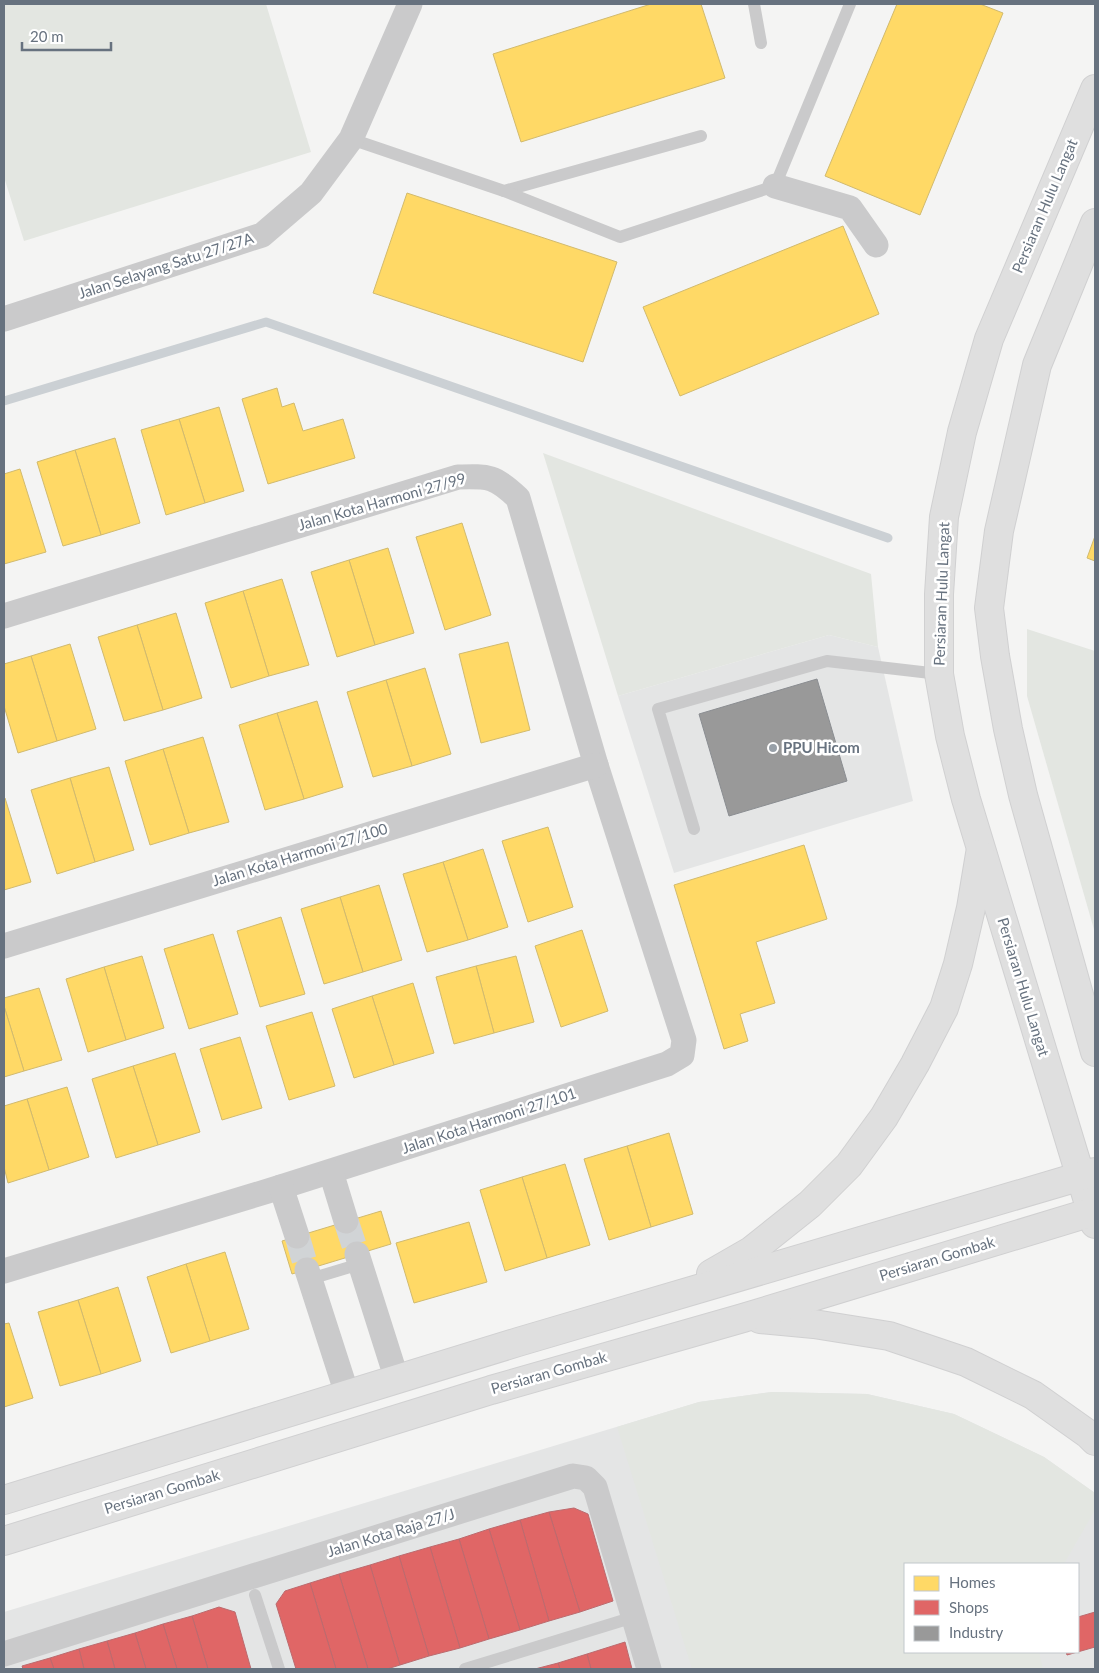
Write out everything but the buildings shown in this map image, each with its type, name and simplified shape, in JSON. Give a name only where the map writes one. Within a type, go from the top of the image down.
[{"type":"main road","name":"Persiaran Hulu Langat","points":[[1094,1216],[1088,1174],[980,848],[950,736],[939,674],[939,594],[944,517],[962,432],[989,339],[1095,89]]},
{"type":"main road","points":[[1095,223],[1036,365],[999,531],[989,608],[1004,710],[1016,767],[1095,1052]]},
{"type":"main road","points":[[670,1297],[751,1251],[810,1204],[849,1165],[884,1117],[915,1064],[944,1008],[958,964],[971,908],[980,848]]},
{"type":"main road","points":[[4,1500],[518,1342],[1088,1174]]},
{"type":"main road","name":"Persiaran Gombak","points":[[4,1541],[491,1390],[1094,1216]]},
{"type":"main road","points":[[743,1318],[814,1324],[890,1336],[966,1362],[1033,1396],[1088,1434],[1095,1441]]},
{"type":"street","name":"Jalan Selayang Satu 27/27A","points":[[4,319],[262,235],[311,193],[351,139],[410,4]]},
{"type":"street","points":[[775,186],[850,208],[876,244]]},
{"type":"street","name":"Jalan Kota Harmoni 27/99","points":[[4,616],[458,477],[486,476],[504,484],[518,498],[596,765]]},
{"type":"street","name":"Jalan Kota Harmoni 27/100","points":[[4,946],[596,765]]},
{"type":"street","name":"Jalan Kota Harmoni 27/101","points":[[4,1271],[331,1172],[667,1064],[682,1055],[684,1040],[596,765]]},
{"type":"street","points":[[331,1172],[346,1221]]},
{"type":"street","points":[[281,1187],[297,1236]]},
{"type":"street","points":[[358,1259],[397,1380]]},
{"type":"street","points":[[308,1274],[347,1394]]},
{"type":"street","name":"Jalan Kota Raja 27/J","points":[[4,1654],[572,1476],[586,1478],[594,1487],[649,1669]]},
{"type":"lane","points":[[754,4],[761,43]]},
{"type":"lane","points":[[351,139],[504,191],[620,237],[775,186],[850,4]]},
{"type":"lane","points":[[504,191],[701,136]]},
{"type":"lane","points":[[694,829],[658,709],[827,661],[939,674]]},
{"type":"lane","points":[[308,1274],[358,1259]]},
{"type":"lane","points":[[255,1595],[279,1669]]},
{"type":"lane","points":[[465,1669],[634,1616]]},
{"type":"shaded area","points":[[4,4],[266,4],[311,152],[24,241],[4,177]]},
{"type":"shaded area","points":[[543,453],[871,574],[878,647],[829,635],[618,696]]},
{"type":"shaded area","points":[[1027,629],[1095,651],[1095,933],[1027,696]]},
{"type":"shaded area","points":[[829,635],[878,647],[913,801],[674,873],[618,696]]},
{"type":"shaded area","points":[[772,1392],[867,1394],[954,1414],[1044,1457],[1095,1493],[1095,1669],[4,1669],[4,1612],[699,1402]]},
{"type":"shaded area","points":[[772,1392],[867,1394],[954,1414],[1044,1457],[1095,1493],[1095,1510],[1065,1563],[904,1563],[904,1653],[1039,1653],[1043,1669],[692,1669],[617,1427],[699,1402]]},
{"type":"waterway","points":[[4,401],[266,322],[888,538]]},
{"type":"tunnel","points":[[346,1221],[357,1254]]},
{"type":"tunnel","points":[[297,1236],[307,1270]]},
{"type":"place","name":"PPU Hicom","points":[[773,748]]}]
